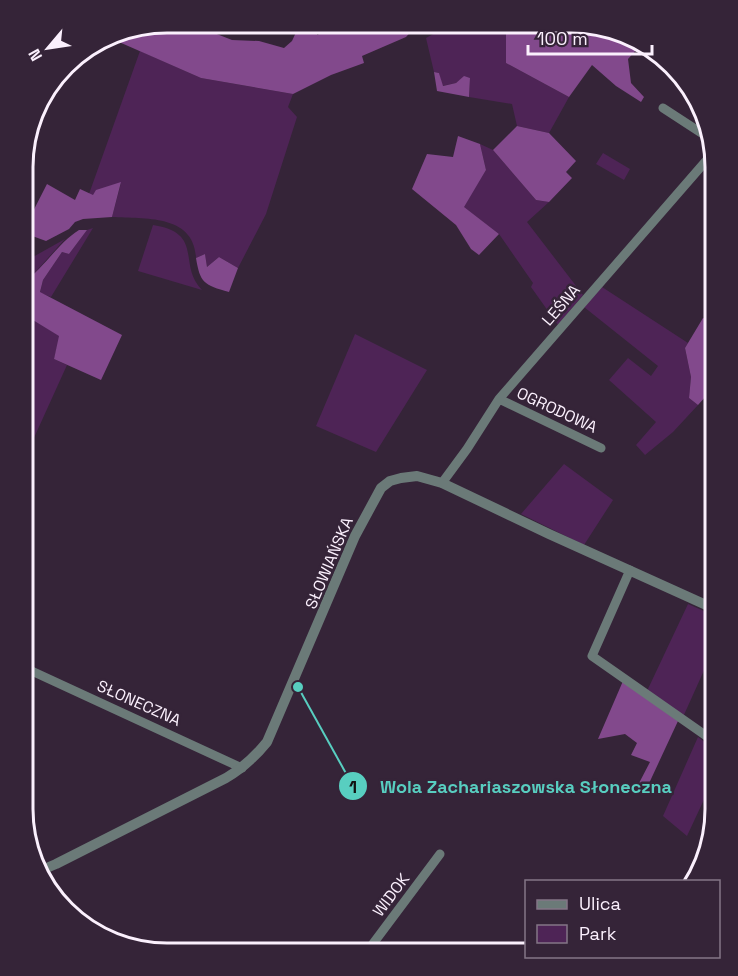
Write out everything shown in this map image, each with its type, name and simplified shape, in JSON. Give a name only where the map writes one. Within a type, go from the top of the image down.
[{"type":"street","points":[[663,108],[700,132]]},
{"type":"street","name":"LEŚNA","points":[[442,483],[499,399],[705,162]]},
{"type":"street","name":"OGRODOWA","points":[[499,399],[602,448]]},
{"type":"street","name":"SŁOWIAŃSKA","points":[[47,868],[242,768],[267,742],[355,536],[374,498],[381,488],[390,482],[401,478],[417,477],[442,483],[705,604]]},
{"type":"street","points":[[630,570],[592,656],[705,735]]},
{"type":"street","name":"SŁONECZNA","points":[[33,672],[242,768]]},
{"type":"street","name":"WIDOK","points":[[373,943],[440,854]]},
{"type":"green space","points":[[435,33],[506,33],[506,63],[569,97],[549,133],[517,126],[512,104],[469,97],[470,78],[464,77],[456,83],[442,86],[439,73],[434,72],[426,38]]},
{"type":"green space","points":[[140,51],[201,78],[293,94],[288,107],[297,117],[266,214],[238,268],[219,257],[207,267],[205,254],[196,258],[193,244],[187,233],[177,226],[153,219],[112,217],[121,183],[93,196],[89,194]]},
{"type":"green space","points":[[480,144],[493,150],[536,200],[549,202],[527,222],[583,295],[558,325],[531,287],[533,283],[499,234],[463,207],[486,170]]},
{"type":"green space","points":[[603,153],[630,169],[624,180],[596,164]]},
{"type":"green space","points":[[153,225],[169,229],[185,242],[191,270],[202,290],[138,271]]},
{"type":"green space","points":[[93,228],[51,297],[40,293],[43,280],[62,252],[69,254],[87,230]]},
{"type":"green space","points":[[65,239],[33,275],[33,257]]},
{"type":"green space","points":[[602,287],[688,343],[685,348],[691,377],[689,398],[698,405],[673,432],[645,455],[636,445],[656,422],[609,380],[628,358],[651,376],[658,366],[584,307]]},
{"type":"green space","points":[[33,320],[60,336],[54,359],[67,365],[33,440]]},
{"type":"green space","points":[[355,334],[427,370],[376,452],[316,426]]},
{"type":"green space","points":[[564,464],[613,500],[584,545],[521,514]]},
{"type":"green space","points":[[688,604],[705,612],[705,668],[683,717],[647,691]]},
{"type":"green space","points":[[698,737],[705,742],[705,797],[687,836],[663,816]]},
{"type":"shaded area","points":[[159,33],[214,33],[232,40],[259,41],[284,48],[292,41],[296,33],[317,33],[317,35],[321,33],[410,33],[406,37],[362,56],[364,63],[331,75],[293,94],[201,78],[119,42]]},
{"type":"shaded area","points":[[506,33],[571,33],[605,38],[636,50],[628,59],[631,83],[644,97],[641,102],[616,86],[592,65],[569,97],[506,63]]},
{"type":"shaded area","points":[[434,72],[439,73],[443,86],[456,83],[464,76],[470,78],[469,97],[437,91]]},
{"type":"shaded area","points":[[517,126],[549,133],[576,161],[566,172],[572,178],[549,202],[536,200],[493,150]]},
{"type":"shaded area","points":[[458,136],[480,144],[486,170],[464,207],[499,234],[479,255],[471,249],[456,225],[412,189],[427,154],[453,157]]},
{"type":"shaded area","points":[[121,182],[112,217],[83,219],[46,241],[33,236],[33,211],[47,184],[75,200],[80,189],[93,195],[96,190]]},
{"type":"shaded area","points":[[79,230],[87,230],[69,254],[62,252],[43,280],[40,292],[122,335],[101,380],[54,359],[59,336],[33,320],[33,274]]},
{"type":"shaded area","points":[[205,254],[207,267],[219,257],[238,268],[229,292],[209,285],[202,278],[196,258]]},
{"type":"shaded area","points":[[703,318],[705,319],[705,397],[698,405],[689,398],[691,377],[685,348]]},
{"type":"shaded area","points":[[623,681],[678,721],[645,792],[637,787],[650,762],[631,755],[637,743],[625,734],[598,739]]},
{"type":"place","name":"Wola Zachariaszowska Słoneczna","points":[[298,687]]}]
